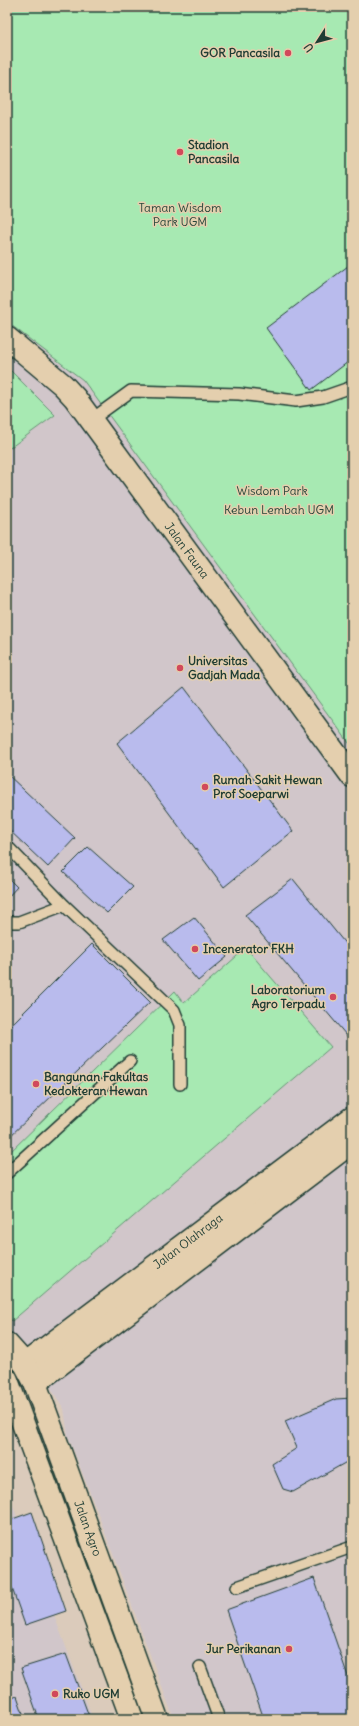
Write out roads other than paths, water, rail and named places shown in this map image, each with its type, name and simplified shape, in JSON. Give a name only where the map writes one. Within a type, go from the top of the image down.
[{"type":"street","name":"Jalan Fauna","points":[[7,338],[64,385],[352,776]]},
{"type":"street","name":"Jalan Olahraga","points":[[30,1374],[352,1118]]},
{"type":"street","name":"Jalan Olahraga","points":[[30,1374],[352,1142]]},
{"type":"street","name":"Jalan Agro","points":[[7,1344],[30,1374],[157,1719]]},
{"type":"street","points":[[9,1383],[30,1374]]},
{"type":"street","name":"Jalan Agro","points":[[9,1383],[132,1719]]},
{"type":"lane","points":[[91,420],[131,391],[239,394],[296,401],[323,397],[352,387]]},
{"type":"lane","points":[[7,846],[64,905],[174,1010],[180,1024],[180,1084]]},
{"type":"lane","points":[[7,922],[19,922],[64,905]]},
{"type":"lane","points":[[7,1173],[130,1061]]},
{"type":"lane","points":[[237,1587],[351,1551]]},
{"type":"lane","points":[[200,1667],[219,1719]]},
{"type":"place","name":"GOR Pancasila","points":[[288,53]]},
{"type":"place","name":"Stadion Pancasila","points":[[180,152]]},
{"type":"place","name":"Universitas Gadjah Mada","points":[[180,668]]},
{"type":"place","name":"Rumah Sakit Hewan Prof Soeparwi","points":[[205,787]]},
{"type":"place","name":"Incenerator FKH","points":[[195,949]]},
{"type":"place","name":"Laboratorium Agro Terpadu","points":[[333,997]]},
{"type":"place","name":"Bangunan Fakultas Kedokteran Hewan","points":[[36,1084]]},
{"type":"place","name":"Jur Perikanan","points":[[289,1649]]},
{"type":"place","name":"Ruko UGM","points":[[55,1694]]},
{"type":"park label","name":"Taman Wisdom Park UGM","points":[[180,215]]},
{"type":"park label","name":"Wisdom Park","points":[[272,491]]},
{"type":"park label","name":"Kebun Lembah UGM","points":[[279,510]]}]
